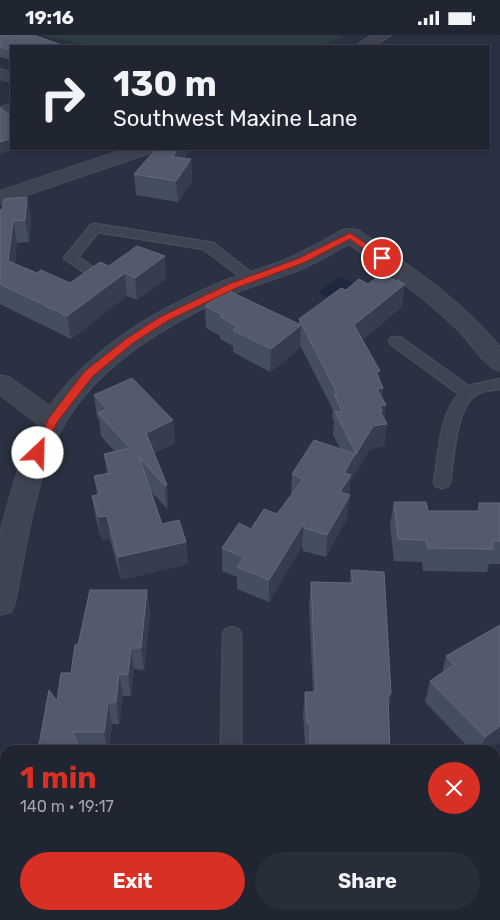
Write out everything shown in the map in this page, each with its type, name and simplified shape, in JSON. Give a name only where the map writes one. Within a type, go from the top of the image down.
[{"type":"street","points":[[367,45],[383,35]]},
{"type":"street","points":[[0,198],[140,150]]},
{"type":"street","points":[[0,603],[31,469],[52,421],[89,374],[129,341],[186,307],[300,261],[350,235],[439,299],[464,320],[500,363]]},
{"type":"street","points":[[0,383],[52,421]]},
{"type":"lane","points":[[93,272],[70,258],[95,228],[208,246],[252,279]]},
{"type":"lane","points":[[396,341],[468,393]]},
{"type":"lane","points":[[442,482],[457,409],[462,399],[476,389],[500,384]]},
{"type":"lane","points":[[231,745],[232,635]]},
{"type":"shaded area","points":[[40,35],[336,35],[342,37],[323,45],[86,45]]},
{"type":"water","points":[[339,277],[353,283],[332,300],[318,293]]},
{"type":"building","points":[[0,35],[33,35],[62,45],[10,45],[10,50],[0,47]]},
{"type":"building","points":[[1,108],[10,114],[10,139],[0,142]]},
{"type":"building","points":[[155,150],[176,150],[173,157],[191,159],[176,181],[134,174]]},
{"type":"building","points":[[27,197],[25,220],[13,221],[8,261],[37,273],[41,270],[70,283],[100,262],[109,266],[137,246],[165,256],[135,278],[125,273],[67,316],[0,284],[0,210],[2,210],[4,199]]},
{"type":"building","points":[[381,274],[405,284],[354,325],[380,371],[376,372],[383,388],[377,389],[386,405],[380,406],[382,411],[380,411],[387,424],[373,426],[356,454],[335,412],[342,411],[334,394],[337,393],[299,319],[341,288],[346,290],[359,279],[368,284]]},
{"type":"building","points":[[227,290],[301,325],[271,349],[233,330],[237,326],[220,317],[223,315],[205,306]]},
{"type":"building","points":[[132,378],[173,420],[146,433],[167,485],[165,486],[139,457],[162,524],[179,520],[186,542],[118,557],[107,516],[98,517],[92,496],[100,494],[94,476],[110,473],[104,454],[130,448],[98,413],[107,409],[94,395]]},
{"type":"building","points":[[314,440],[355,454],[344,473],[351,475],[340,492],[350,495],[327,535],[304,528],[304,523],[269,580],[237,567],[244,557],[222,548],[239,523],[251,529],[264,509],[277,514],[303,479],[292,474]]},
{"type":"building","points":[[394,502],[426,502],[428,511],[480,511],[479,503],[500,503],[500,541],[492,541],[493,549],[428,548],[426,540],[398,539]]},
{"type":"building","points":[[351,570],[384,572],[391,693],[388,697],[390,745],[310,745],[310,723],[307,723],[305,692],[316,692],[311,582],[353,583]]},
{"type":"building","points":[[90,590],[147,590],[141,648],[131,648],[128,674],[119,674],[116,702],[108,703],[104,732],[72,732],[78,745],[39,745],[49,690],[57,701],[61,673],[71,673],[75,645],[78,645]]},
{"type":"building","points":[[500,625],[500,726],[485,737],[430,681],[454,665],[446,656]]},
{"type":"route","points":[[38,453],[52,421],[89,374],[129,341],[164,319],[232,286],[300,261],[350,235],[382,258]]}]
